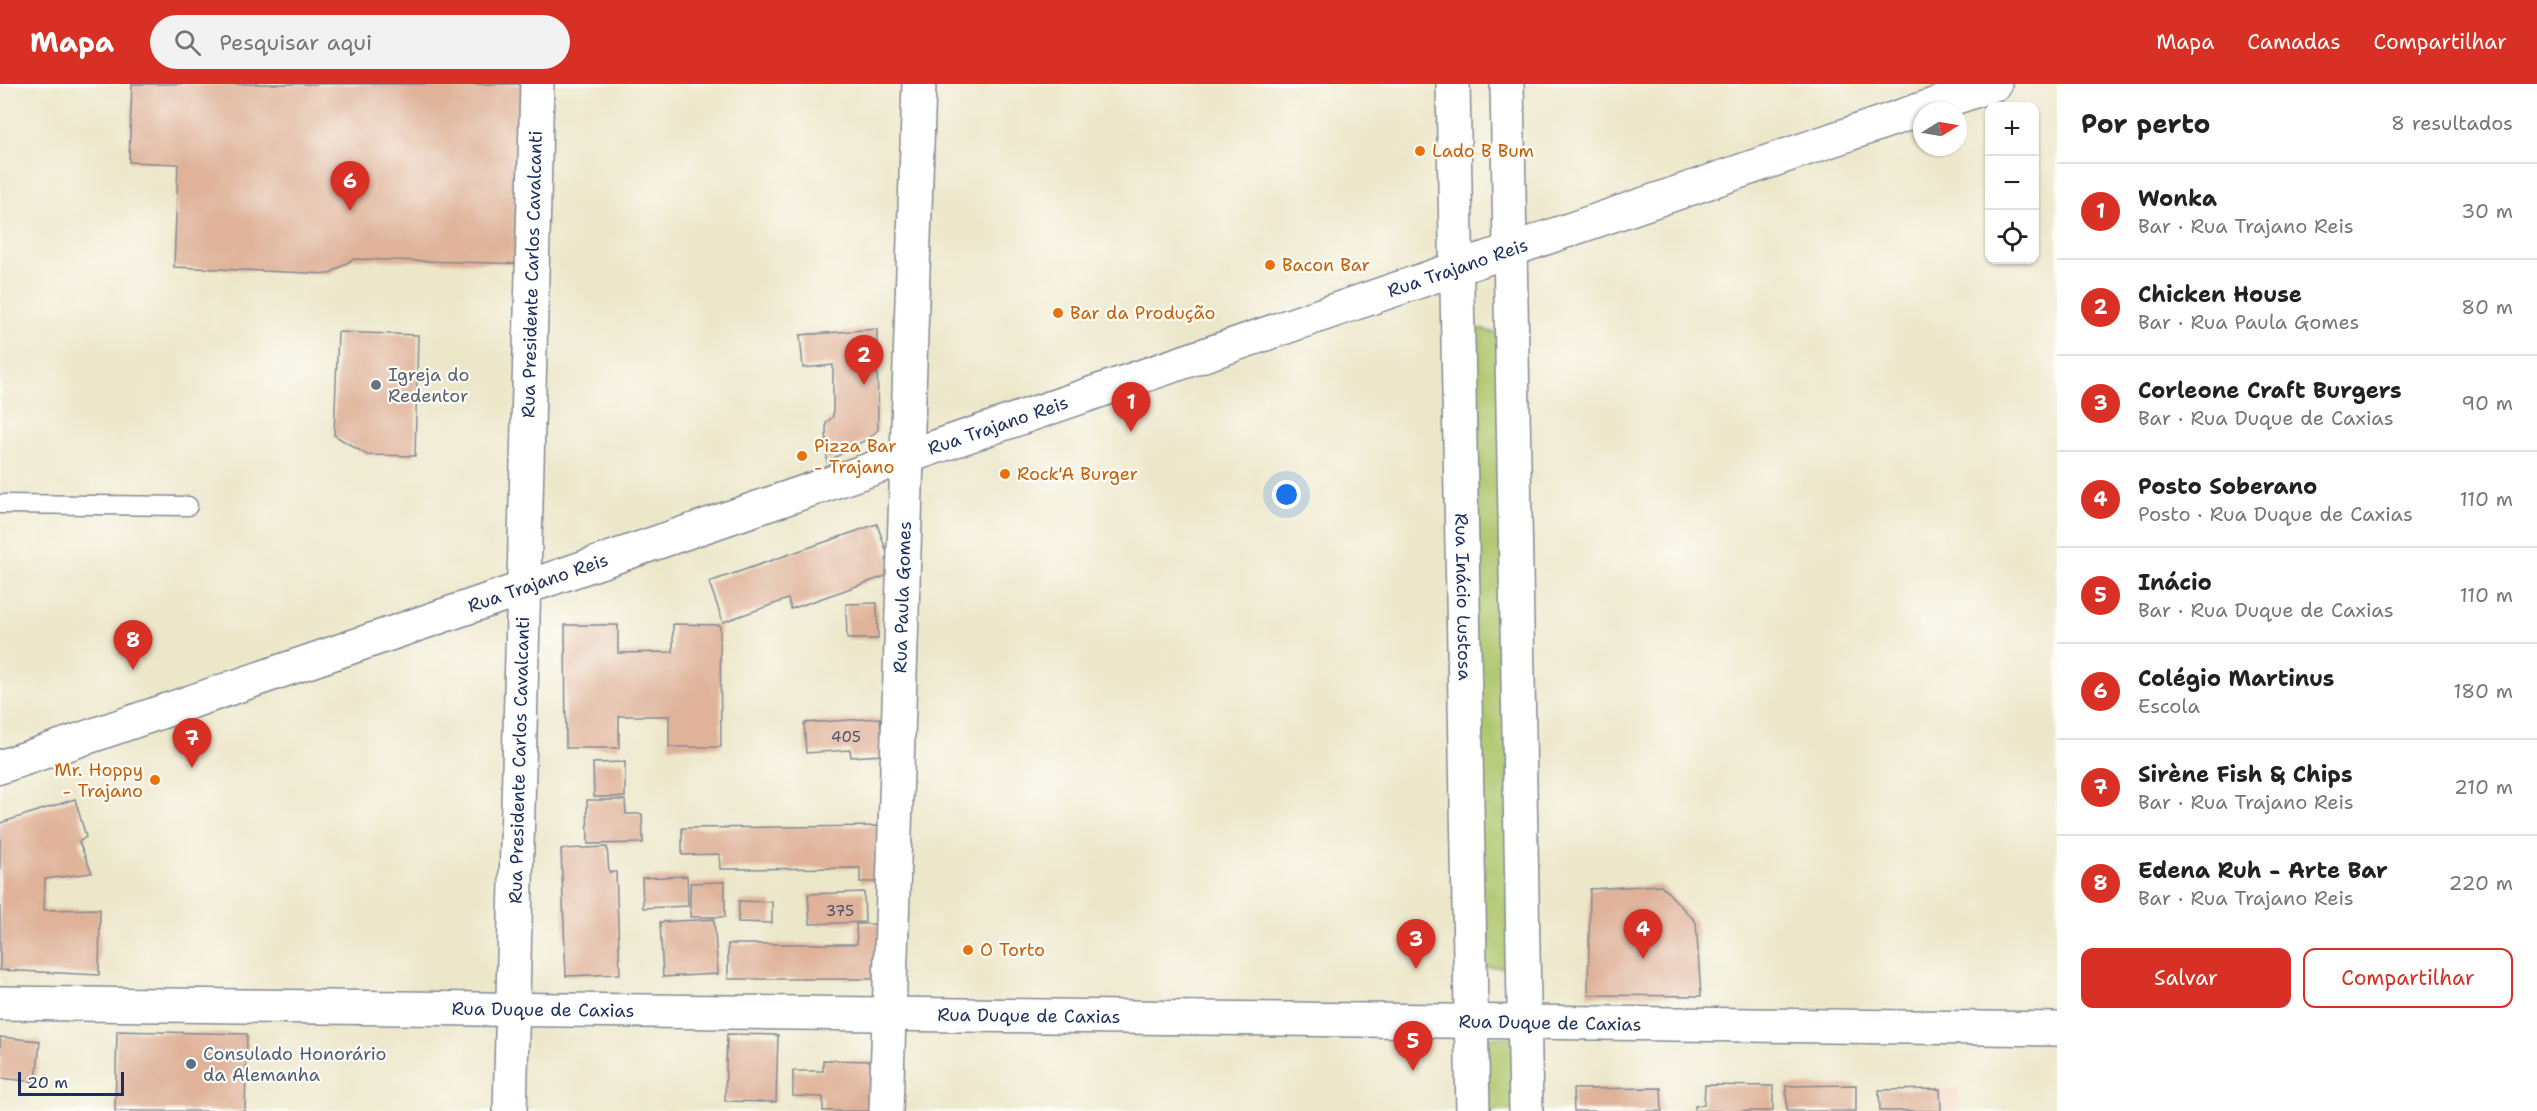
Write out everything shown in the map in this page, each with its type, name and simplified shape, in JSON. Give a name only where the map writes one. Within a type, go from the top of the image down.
[{"type":"main road","name":"Rua Presidente Carlos Cavalcanti","points":[[510,1111],[537,84]]},
{"type":"main road","name":"Rua Paula Gomes","points":[[886,1111],[919,84]]},
{"type":"main road","name":"Rua Inácio Lustosa","points":[[1453,84],[1473,1111]]},
{"type":"main road","points":[[1507,84],[1526,1111]]},
{"type":"main road","name":"Rua Trajano Reis","points":[[0,767],[1995,84]]},
{"type":"main road","name":"Rua Duque de Caxias","points":[[0,1003],[2057,1029]]},
{"type":"lane","points":[[0,504],[189,506]]},
{"type":"shaded area","points":[[1958,1089],[1959,1111],[1880,1111],[1879,1090]]},
{"type":"green space","points":[[1462,324],[1504,335],[1512,967],[1474,967]]},
{"type":"green space","points":[[1525,1037],[1526,1111],[1475,1111],[1474,1038]]},
{"type":"building","points":[[132,84],[528,84],[523,264],[353,259],[329,274],[174,267],[178,164],[129,162]]},
{"type":"building","points":[[877,329],[878,430],[869,438],[827,462],[826,423],[833,417],[833,365],[803,368],[800,335]]},
{"type":"building","name":"Igreja do Redentor","points":[[338,332],[418,335],[415,456],[367,455],[334,435]]},
{"type":"building","points":[[877,524],[894,573],[791,609],[788,599],[723,622],[709,582]]},
{"type":"building","points":[[877,603],[878,639],[847,639],[846,604]]},
{"type":"building","points":[[673,624],[720,625],[721,747],[669,747],[669,716],[619,716],[619,748],[566,748],[565,625],[618,625],[618,653],[673,652]]},
{"type":"building","points":[[880,718],[883,755],[851,757],[850,750],[806,753],[804,723]]},
{"type":"building","points":[[625,762],[625,797],[594,797],[593,763]]},
{"type":"building","points":[[75,799],[86,837],[79,842],[92,873],[45,879],[44,910],[100,909],[99,975],[0,970],[0,823]]},
{"type":"building","points":[[587,800],[625,800],[626,814],[642,814],[643,843],[588,844]]},
{"type":"building","points":[[889,826],[890,882],[860,882],[860,868],[720,869],[719,854],[682,855],[682,828]]},
{"type":"building","points":[[607,847],[609,872],[616,872],[620,974],[566,976],[561,849]]},
{"type":"building","points":[[687,876],[688,906],[643,908],[642,878]]},
{"type":"building","points":[[725,882],[725,917],[690,917],[690,883]]},
{"type":"building","points":[[1661,885],[1696,922],[1701,996],[1588,995],[1590,889]]},
{"type":"building","points":[[864,892],[865,922],[810,924],[808,894]]},
{"type":"building","points":[[739,901],[772,902],[772,923],[738,922]]},
{"type":"building","points":[[714,919],[718,974],[663,977],[660,922]]},
{"type":"building","points":[[856,924],[882,924],[878,979],[728,979],[728,944],[857,944]]},
{"type":"building","points":[[117,1031],[247,1034],[245,1111],[115,1111]]},
{"type":"building","points":[[727,1034],[778,1035],[776,1102],[725,1101]]},
{"type":"building","points":[[0,1037],[40,1041],[36,1082],[0,1078]]},
{"type":"building","points":[[823,1060],[878,1061],[878,1111],[823,1111],[823,1097],[793,1096],[793,1071],[823,1071]]},
{"type":"building","points":[[1705,1085],[1773,1086],[1773,1111],[1695,1111],[1695,1106],[1704,1105]]},
{"type":"building","points":[[1856,1085],[1856,1111],[1787,1111],[1786,1086]]},
{"type":"building","points":[[1661,1088],[1662,1111],[1574,1111],[1573,1089]]},
{"type":"building","points":[[1940,1089],[1941,1111],[1880,1111],[1879,1090]]},
{"type":"place","name":"Lado B Bum","points":[[1420,151]]},
{"type":"place","name":"Colégio Martinus","points":[[350,211]]},
{"type":"place","name":"Bacon Bar","points":[[1270,265]]},
{"type":"place","name":"Bar da Produção","points":[[1058,313]]},
{"type":"place","name":"Igreja do Redentor","points":[[376,385]]},
{"type":"place","name":"Chicken House","points":[[864,385]]},
{"type":"place","name":"Wonka","points":[[1131,432]]},
{"type":"place","name":"Pizza Bar - Trajano","points":[[802,456]]},
{"type":"place","name":"Rock'A Burger","points":[[1005,474]]},
{"type":"place","name":"Edena Ruh - Arte Bar","points":[[133,670]]},
{"type":"place","name":"Sirène Fish & Chips","points":[[192,768]]},
{"type":"place","name":"Mr. Hoppy - Trajano","points":[[155,780]]},
{"type":"place","name":"O Torto","points":[[968,950]]},
{"type":"place","name":"Posto Soberano","points":[[1643,959]]},
{"type":"place","name":"Corleone Craft Burgers","points":[[1416,969]]},
{"type":"place","name":"Consulado Honorário da Alemanha","points":[[191,1064]]},
{"type":"place","name":"Inácio","points":[[1413,1071]]}]
